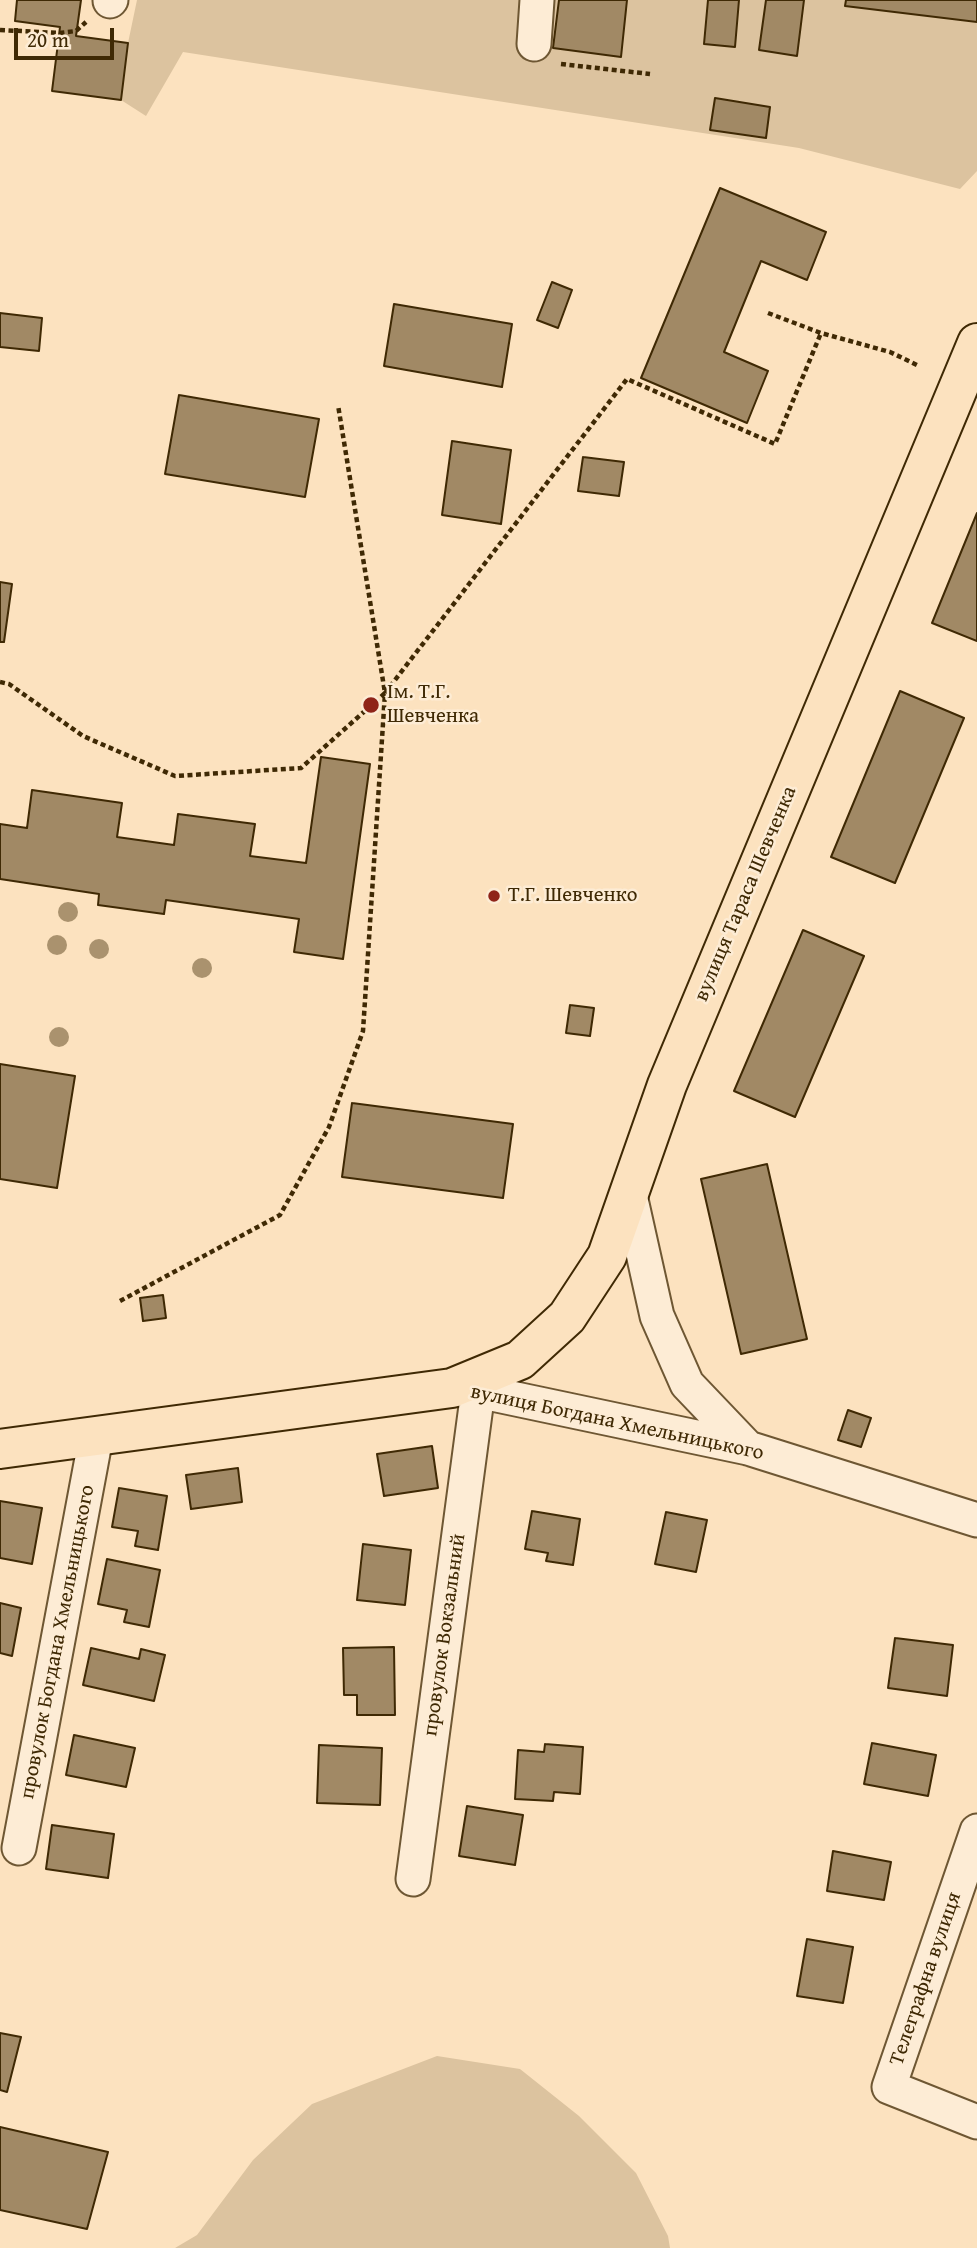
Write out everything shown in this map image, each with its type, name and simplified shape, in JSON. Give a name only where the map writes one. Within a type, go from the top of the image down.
[{"type":"main road","name":"вулиця Тараса Шевченка","points":[[465,1390],[520,1360],[567,1317],[607,1256],[673,1072],[977,342]]},
{"type":"main road","name":"вулиця Богдана Хмельницького","points":[[0,1449],[465,1390]]},
{"type":"street","points":[[534,44],[537,0]]},
{"type":"street","points":[[630,1195],[657,1316],[687,1384],[748,1448]]},
{"type":"street","name":"вулиця Богдана Хмельницького","points":[[465,1390],[748,1448],[977,1520]]},
{"type":"street","name":"провулок Вокзальний","points":[[413,1879],[465,1390]]},
{"type":"street","name":"провулок Богдана Хмельницького","points":[[19,1848],[96,1437]]},
{"type":"street","name":"Телеграфна вулиця","points":[[977,1831],[889,2087],[977,2122]]},
{"type":"path","points":[[0,30],[59,33],[76,31]]},
{"type":"path","points":[[534,44],[557,63],[650,74]]},
{"type":"path","points":[[768,313],[821,333],[890,352],[919,366]]},
{"type":"path","points":[[0,682],[9,684],[83,736],[175,776],[301,768],[385,693],[627,379],[775,444],[821,333]]},
{"type":"path","points":[[120,1301],[280,1215],[329,1127],[363,1031],[385,693],[338,405]]},
{"type":"shaded area","points":[[137,0],[977,0],[977,171],[960,189],[799,148],[183,52],[146,116],[121,100]]},
{"type":"shaded area","points":[[437,2056],[520,2069],[579,2116],[636,2173],[668,2236],[670,2248],[175,2248],[197,2235],[253,2160],[312,2104]]},
{"type":"building","points":[[17,0],[81,0],[76,36],[128,43],[121,100],[52,91],[60,27],[15,21]]},
{"type":"building","points":[[559,0],[627,0],[621,57],[553,48]]},
{"type":"building","points":[[708,0],[739,0],[735,47],[704,44]]},
{"type":"building","points":[[766,0],[804,0],[797,56],[759,50]]},
{"type":"building","points":[[846,0],[977,0],[977,22],[845,6]]},
{"type":"building","points":[[715,98],[770,107],[766,138],[710,130]]},
{"type":"building","points":[[720,188],[826,232],[807,280],[761,261],[724,352],[768,371],[747,423],[641,378]]},
{"type":"building","points":[[552,282],[572,290],[558,328],[537,320]]},
{"type":"building","points":[[394,304],[512,324],[502,387],[384,366]]},
{"type":"building","points":[[0,313],[42,318],[39,351],[0,347]]},
{"type":"building","points":[[179,395],[319,419],[305,497],[165,474]]},
{"type":"building","points":[[452,441],[511,450],[501,524],[442,515]]},
{"type":"building","points":[[583,457],[624,462],[619,496],[578,491]]},
{"type":"building","points":[[977,513],[977,641],[932,623]]},
{"type":"building","points":[[0,582],[12,584],[4,642],[0,642]]},
{"type":"building","points":[[900,691],[964,718],[895,883],[831,857]]},
{"type":"building","points":[[321,757],[370,764],[343,959],[294,952],[299,919],[166,900],[164,914],[98,905],[99,894],[0,879],[0,824],[27,828],[32,790],[122,803],[117,837],[174,845],[178,814],[255,824],[250,856],[306,863]]},
{"type":"building","points":[[803,930],[864,956],[795,1117],[734,1091]]},
{"type":"building","points":[[570,1005],[594,1008],[590,1036],[566,1033]]},
{"type":"building","points":[[0,1064],[75,1076],[57,1188],[0,1179]]},
{"type":"building","points":[[352,1103],[513,1124],[503,1198],[342,1177]]},
{"type":"building","points":[[767,1164],[807,1339],[741,1354],[701,1179]]},
{"type":"building","points":[[163,1295],[166,1318],[143,1321],[140,1298]]},
{"type":"building","points":[[848,1410],[871,1418],[861,1447],[838,1440]]},
{"type":"building","points":[[432,1446],[438,1488],[384,1496],[377,1454]]},
{"type":"building","points":[[238,1468],[242,1502],[191,1509],[186,1475]]},
{"type":"building","points":[[119,1488],[167,1496],[158,1550],[135,1546],[138,1531],[112,1527]]},
{"type":"building","points":[[0,1501],[42,1508],[32,1564],[0,1558]]},
{"type":"building","points":[[532,1511],[580,1519],[573,1565],[546,1561],[548,1553],[525,1549]]},
{"type":"building","points":[[666,1512],[707,1520],[696,1572],[655,1564]]},
{"type":"building","points":[[363,1544],[411,1550],[405,1605],[357,1600]]},
{"type":"building","points":[[107,1559],[160,1570],[149,1627],[124,1622],[127,1610],[98,1604]]},
{"type":"building","points":[[0,1603],[21,1608],[12,1656],[0,1653]]},
{"type":"building","points":[[895,1638],[953,1645],[947,1696],[888,1688]]},
{"type":"building","points":[[394,1647],[395,1715],[357,1715],[357,1695],[344,1695],[343,1648]]},
{"type":"building","points":[[91,1648],[139,1659],[141,1649],[165,1655],[154,1701],[83,1685]]},
{"type":"building","points":[[74,1735],[135,1748],[126,1787],[66,1775]]},
{"type":"building","points":[[872,1743],[936,1755],[928,1796],[864,1784]]},
{"type":"building","points":[[545,1744],[583,1747],[580,1794],[554,1792],[553,1801],[515,1799],[518,1750],[544,1752]]},
{"type":"building","points":[[319,1745],[382,1748],[380,1805],[317,1803]]},
{"type":"building","points":[[467,1806],[523,1815],[515,1865],[459,1856]]},
{"type":"building","points":[[52,1825],[114,1834],[108,1878],[46,1869]]},
{"type":"building","points":[[833,1851],[891,1862],[884,1900],[827,1891]]},
{"type":"building","points":[[807,1939],[853,1947],[843,2003],[797,1996]]},
{"type":"building","points":[[0,2033],[21,2037],[7,2092],[0,2090]]},
{"type":"building","points":[[0,2127],[108,2152],[87,2229],[0,2210]]},
{"type":"place","name":"Ім. Т.Г. Шевченка","points":[[371,705]]},
{"type":"place","name":"Т.Г. Шевченко","points":[[494,896]]}]
